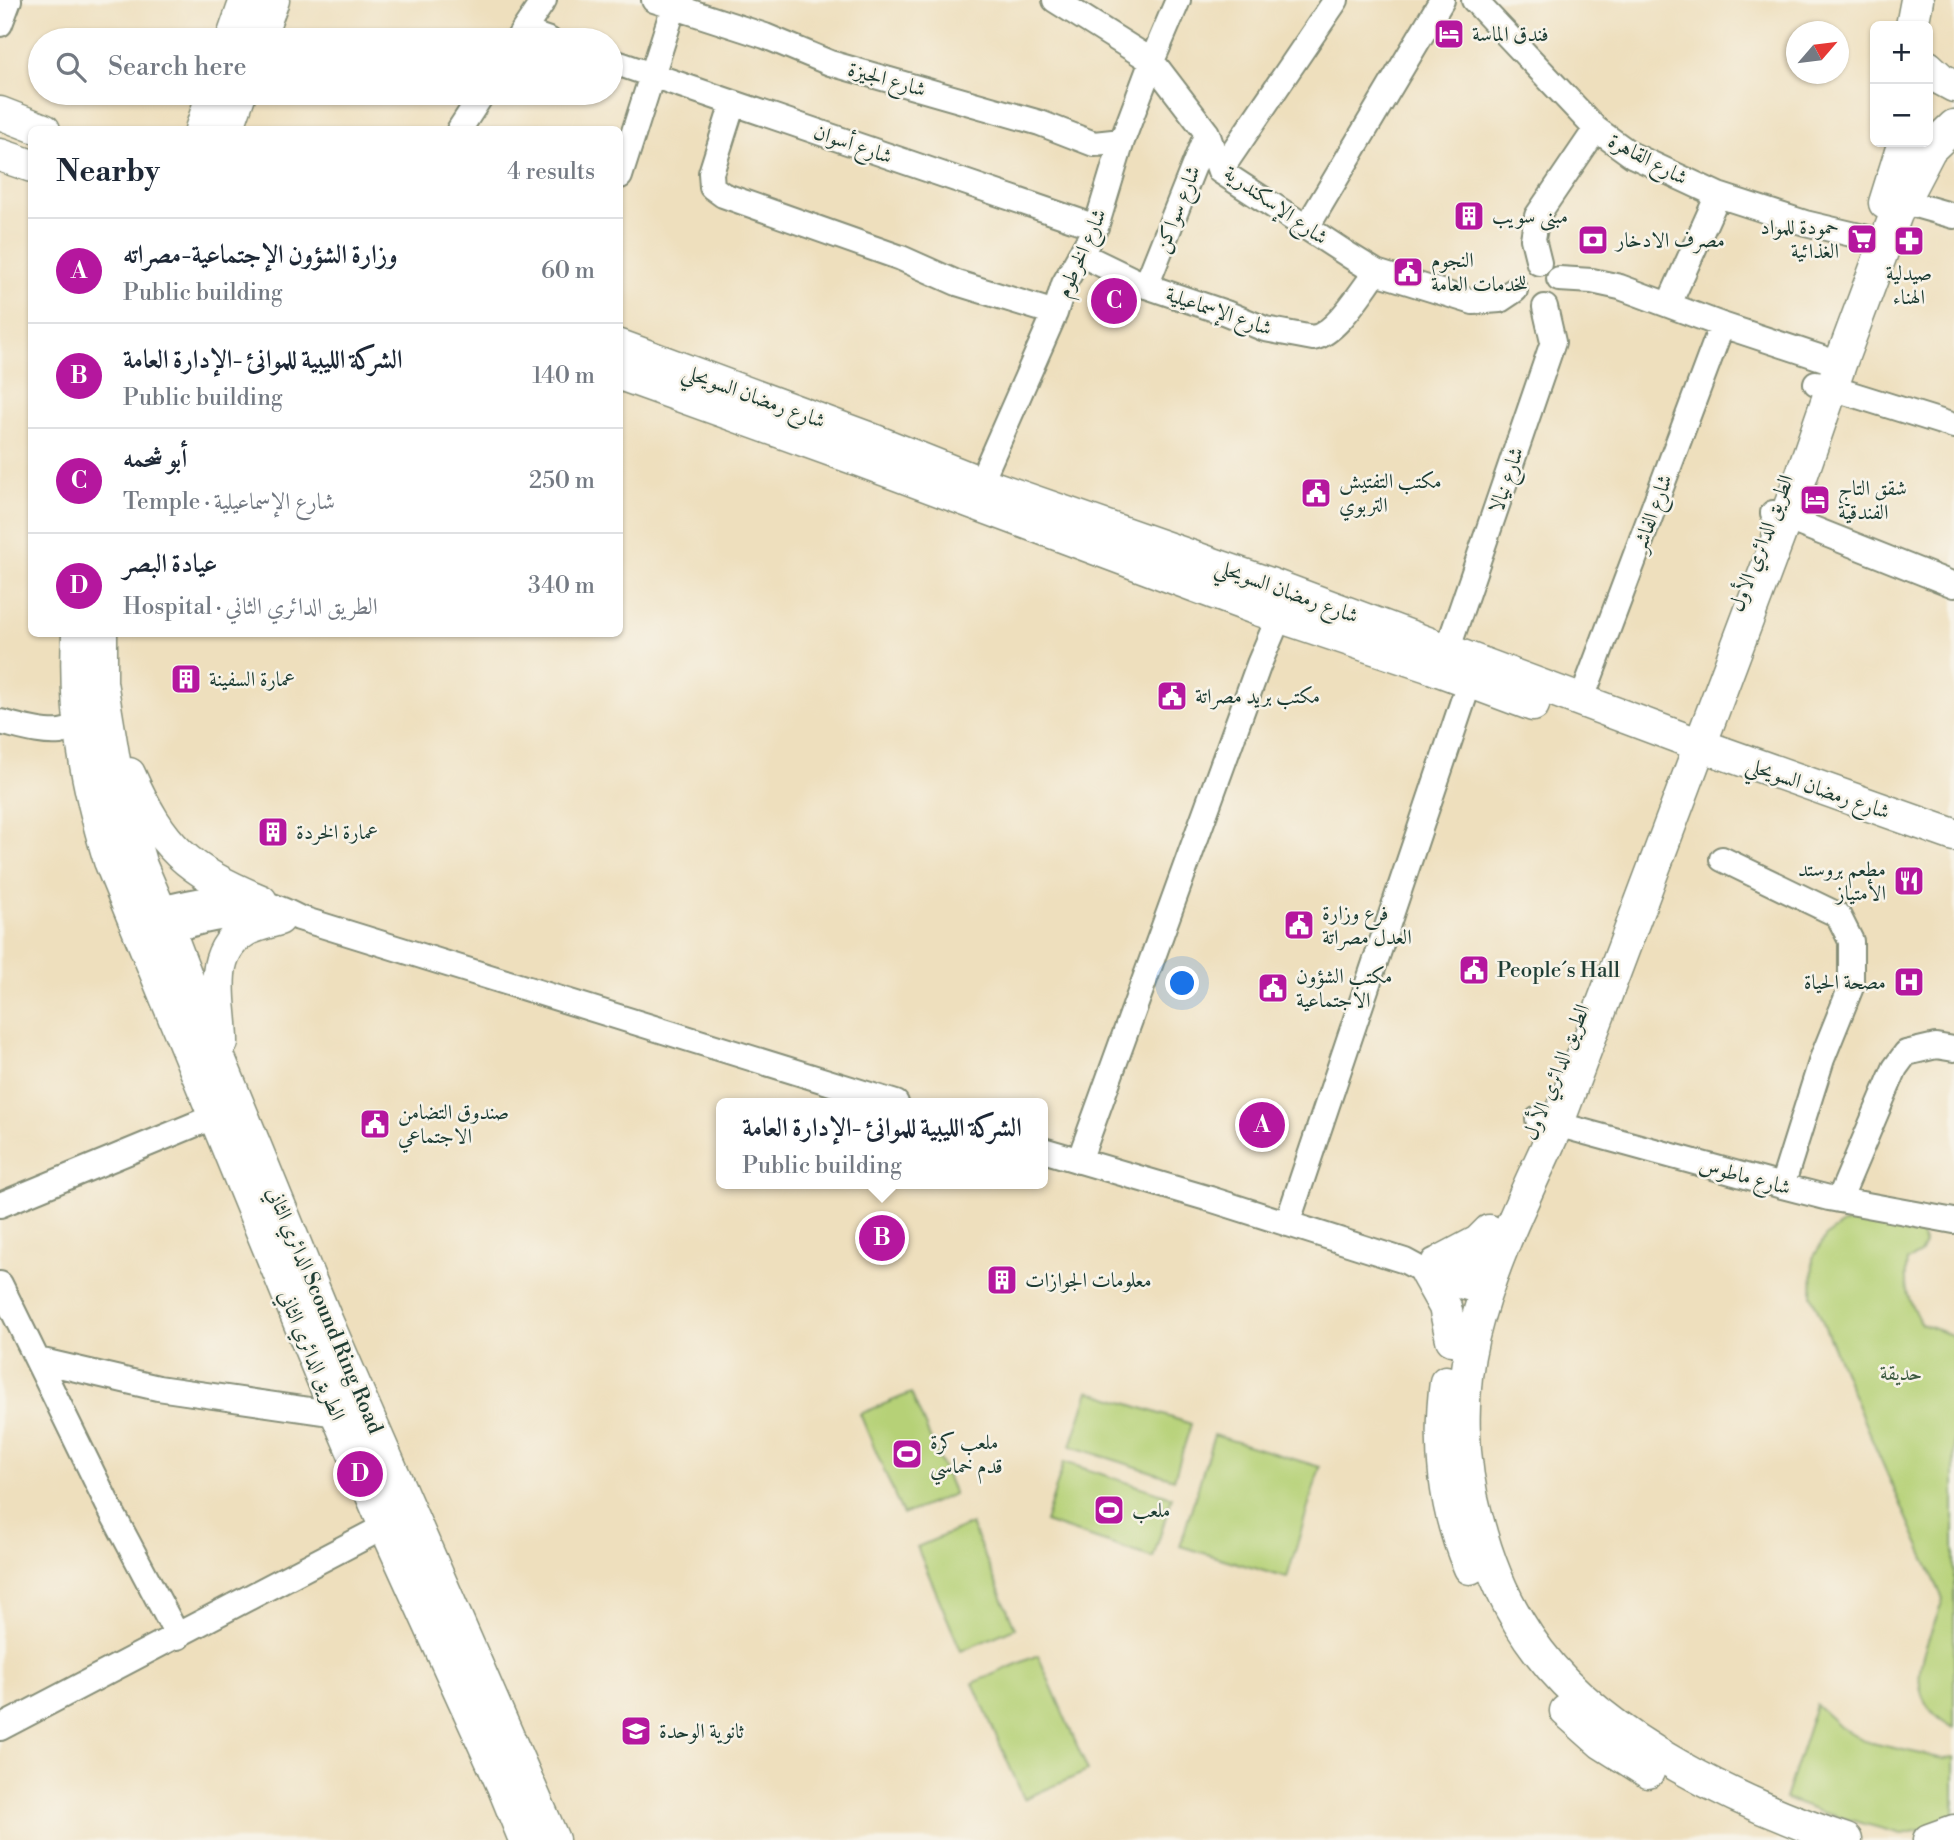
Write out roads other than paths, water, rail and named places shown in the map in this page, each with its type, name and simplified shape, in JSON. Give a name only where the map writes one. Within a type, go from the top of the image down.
[{"type":"main road","points":[[236,28],[246,0]]},
{"type":"main road","points":[[262,28],[273,0]]},
{"type":"main road","points":[[1933,71],[1954,86]]},
{"type":"main road","points":[[207,119],[225,105]]},
{"type":"main road","points":[[0,113],[34,126]]},
{"type":"main road","points":[[1878,240],[1930,149],[1954,126]]},
{"type":"main road","points":[[1779,516],[1878,240],[1903,147]]},
{"type":"main road","points":[[0,155],[28,165]]},
{"type":"main road","name":"شارع رمضان السويحلي","points":[[623,347],[868,438],[976,492],[1279,617],[1428,666],[1469,683],[1954,835]]},
{"type":"main road","name":"شارع رمضان السويحلي","points":[[623,375],[976,492],[1258,579],[1581,701],[1690,752],[1954,854]]},
{"type":"main road","name":"الطريق الدائري الأول","points":[[1690,752],[1727,674],[1779,516]]},
{"type":"main road","name":"الطريق الدائري الأول","points":[[1779,516],[1548,1122],[1480,1281],[1452,1339],[1441,1442],[1446,1481],[1467,1561],[1483,1598],[1525,1667],[1577,1721],[1602,1743],[1636,1766],[1674,1788],[1787,1840]]},
{"type":"main road","points":[[78,637],[76,676],[119,791],[141,866],[151,924]]},
{"type":"main road","points":[[101,637],[101,682],[94,728],[167,843],[202,872],[280,913]]},
{"type":"main road","points":[[222,1061],[222,1017],[217,978],[221,958],[231,941],[280,913]]},
{"type":"main road","name":"الدائري الثاني Scound Ring Road","points":[[151,924],[194,997],[222,1061],[228,1112],[327,1322],[398,1520],[554,1840]]},
{"type":"main road","name":"الطريق الدائري الثاني","points":[[151,924],[228,1112],[337,1414],[398,1520],[525,1840]]},
{"type":"main road","name":"الطريق الدائري الأول","points":[[1548,1122],[1489,1231],[1466,1377],[1465,1451],[1469,1489],[1486,1555],[1519,1623],[1539,1653],[1597,1712],[1660,1756],[1695,1775],[1805,1826],[1846,1840]]},
{"type":"main road","points":[[1452,1339],[1445,1307],[1424,1265],[1478,1242],[1489,1231]]},
{"type":"main road","points":[[1929,1840],[1954,1831]]},
{"type":"street","points":[[0,24],[9,0]]},
{"type":"street","points":[[525,28],[544,0]]},
{"type":"street","name":"شارع الإسكندرية","points":[[1055,0],[1152,61],[1208,133],[1220,171],[1376,272],[1473,302],[1500,300],[1515,290]]},
{"type":"street","name":"شارع الخرطوم","points":[[976,492],[1055,313],[1064,284],[1096,227],[1122,141],[1178,0]]},
{"type":"street","points":[[1220,171],[1336,0]]},
{"type":"street","points":[[1307,227],[1442,0]]},
{"type":"street","name":"شارع القاهرة","points":[[1474,0],[1596,129],[1632,155],[1717,195],[1805,223],[1878,240]]},
{"type":"street","points":[[623,167],[652,75],[667,3]]},
{"type":"street","name":"شارع الجيزة","points":[[667,3],[765,36],[830,62],[1040,122],[1094,144],[1122,141]]},
{"type":"street","name":"شارع أسوان","points":[[623,65],[1096,227]]},
{"type":"street","points":[[733,103],[711,173],[712,187],[723,195],[901,258],[957,283],[1055,313]]},
{"type":"street","points":[[462,126],[475,105]]},
{"type":"street","points":[[1539,263],[1533,239],[1537,216],[1596,129]]},
{"type":"street","name":"شارع سواكن","points":[[1146,286],[1208,133]]},
{"type":"street","points":[[1669,304],[1717,195]]},
{"type":"street","points":[[1901,201],[1954,216]]},
{"type":"street","name":"شارع الإسماعيلية","points":[[1080,254],[1146,286],[1265,329],[1313,338],[1321,337],[1331,329],[1376,272]]},
{"type":"street","points":[[1532,263],[1552,268],[1559,279],[1556,299],[1545,307],[1526,306],[1515,290],[1516,276],[1520,270],[1532,263]]},
{"type":"street","points":[[1559,279],[1592,281],[1620,287],[1669,304],[1954,426]]},
{"type":"street","name":"شارع نيالا","points":[[1447,651],[1553,342],[1545,307]]},
{"type":"street","name":"شارع الفاشر","points":[[1581,701],[1722,325]]},
{"type":"street","points":[[1779,516],[1954,585]]},
{"type":"street","points":[[1079,1161],[1259,664],[1279,617]]},
{"type":"street","points":[[1287,1224],[1469,683]]},
{"type":"street","points":[[0,722],[59,732],[94,728]]},
{"type":"street","points":[[1722,859],[1838,915],[1850,941],[1851,987],[1822,1059],[1782,1186]]},
{"type":"street","points":[[151,924],[280,913],[880,1098]]},
{"type":"street","points":[[1839,1199],[1895,1068],[1906,1053],[1936,1046],[1954,1049]]},
{"type":"street","points":[[0,1205],[228,1112]]},
{"type":"street","name":"شارع ماطوس","points":[[1548,1122],[1782,1186],[1954,1221]]},
{"type":"street","points":[[1048,1152],[1480,1281]]},
{"type":"street","points":[[0,1284],[108,1505],[178,1637]]},
{"type":"street","points":[[38,1360],[158,1388],[337,1414]]},
{"type":"street","points":[[3,1719],[178,1637],[398,1520]]},
{"type":"place","name":"فندق الماسة","points":[[1449,34]]},
{"type":"place","name":"مبنى سويب","points":[[1469,216]]},
{"type":"place","name":"حمودة للمواد الغذائية","points":[[1862,239]]},
{"type":"place","name":"مصرف الادخار","points":[[1593,240]]},
{"type":"place","name":"صيدلية الهناء","points":[[1909,241]]},
{"type":"place","name":"النجوم للخدمات العامة","points":[[1408,272]]},
{"type":"place","name":"أبو شحمه","points":[[1114,301]]},
{"type":"place","name":"مكتب التفتيش التربوي","points":[[1316,493]]},
{"type":"place","name":"شقق التاج الفندقية","points":[[1815,500]]},
{"type":"place","name":"عمارة السفينة","points":[[186,679]]},
{"type":"place","name":"مكتب بريد مصراتة","points":[[1172,696]]},
{"type":"place","name":"عمارة الخردة","points":[[273,832]]},
{"type":"place","name":"مطعم بروستد الأمتياز","points":[[1909,881]]},
{"type":"place","name":"فرع وزارة العدل مصراتة","points":[[1299,925]]},
{"type":"place","name":"People´s Hall","points":[[1474,970]]},
{"type":"place","name":"مصحة الحياة","points":[[1909,982]]},
{"type":"place","name":"مكتب الشؤون الاجتماعية","points":[[1273,988]]},
{"type":"place","name":"صندوق التضامن الاجتماعي","points":[[375,1124]]},
{"type":"place","name":"وزارة الشؤون الإجتماعية-مصراته","points":[[1262,1125]]},
{"type":"place","name":"الشركة الليبية للموانئ -الإدارة العامة","points":[[882,1238]]},
{"type":"place","name":"معلومات الجوازات","points":[[1002,1280]]},
{"type":"place","name":"ملعب كرة قدم خماسي","points":[[907,1454]]},
{"type":"place","name":"عيادة البصر","points":[[360,1474]]},
{"type":"place","name":"ملعب","points":[[1109,1510]]},
{"type":"place","name":"ثانوية الوحدة","points":[[636,1731]]},
{"type":"park label","name":"حديقة","points":[[1901,1373]]}]
